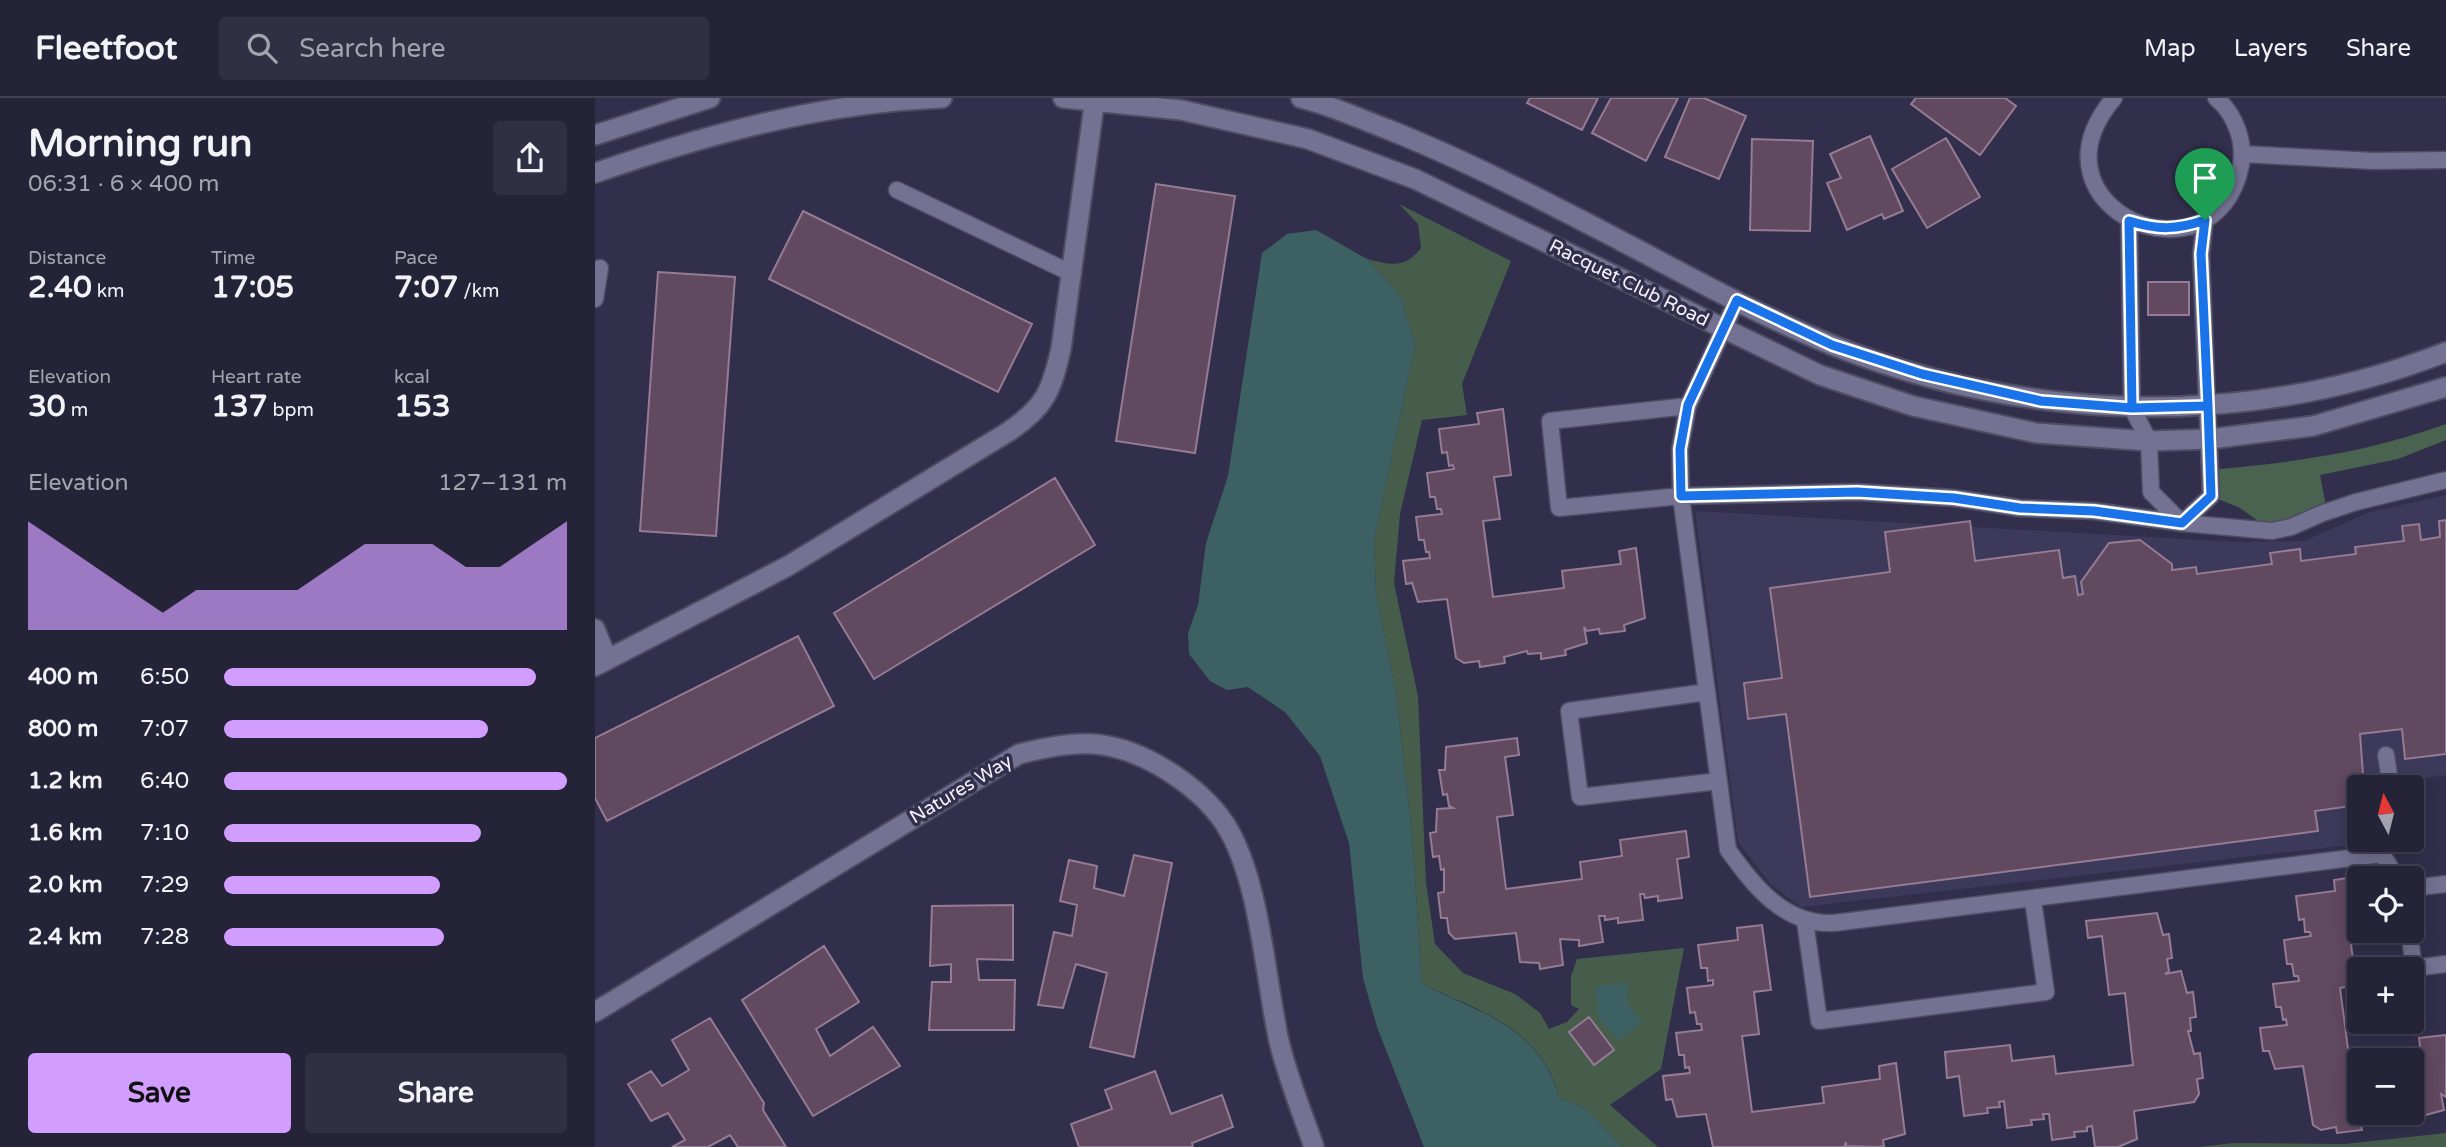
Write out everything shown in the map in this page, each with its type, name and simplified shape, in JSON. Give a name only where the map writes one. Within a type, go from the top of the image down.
[{"type":"street","points":[[595,135],[710,98]]},
{"type":"street","points":[[595,173],[687,141],[777,118],[892,100],[941,98]]},
{"type":"street","name":"Racquet Club Road","points":[[1063,98],[1095,99],[1181,110],[1308,139],[1415,178],[1820,375],[1913,406],[2036,433],[2149,441],[2210,439],[2313,426],[2446,387]]},
{"type":"street","name":"Racquet Club Road","points":[[1301,98],[1441,151],[1832,345],[1922,374],[2041,401],[2132,408],[2208,406],[2307,393],[2412,365],[2446,352]]},
{"type":"street","points":[[595,629],[601,662],[788,566],[1029,418],[1045,399],[1053,379],[1073,274],[1095,99]]},
{"type":"street","name":"Natures Way","points":[[595,1013],[1019,754],[1061,743],[1101,744],[1139,755],[1178,776],[1207,800],[1227,826],[1245,871],[1280,1043],[1314,1147]]},
{"type":"lane","points":[[2114,98],[2100,115],[2091,136],[2089,160],[2095,183],[2108,205],[2129,221],[2154,229],[2180,229],[2205,220],[2224,203],[2238,180],[2243,155],[2238,129],[2225,106],[2216,98]]},
{"type":"lane","points":[[2243,155],[2373,161],[2446,160]]},
{"type":"lane","points":[[897,190],[1073,274]]},
{"type":"lane","points":[[2182,523],[2211,496],[2201,254],[2205,220]]},
{"type":"lane","points":[[2129,221],[2132,408],[2149,441],[2151,492],[2182,523]]},
{"type":"lane","points":[[595,299],[600,268]]},
{"type":"lane","points":[[1737,300],[1688,405],[1680,449],[1681,496],[1728,850],[1752,883],[1791,915],[1805,921],[1835,923],[2033,900],[2352,852]]},
{"type":"lane","points":[[1688,405],[1550,421],[1559,508],[1681,496],[1857,492],[1954,498],[2020,508],[2094,511],[2272,531],[2291,527],[2356,502],[2446,480]]},
{"type":"lane","points":[[1707,692],[1569,711],[1575,760],[1580,797],[1719,781]]},
{"type":"lane","points":[[2386,755],[2389,775]]},
{"type":"lane","points":[[2424,887],[2446,884]]},
{"type":"lane","points":[[1805,921],[1819,1021],[2046,992],[2033,900]]},
{"type":"lane","points":[[2411,943],[2414,968],[2446,964]]},
{"type":"shaded area","points":[[1399,204],[1511,261],[1462,384],[1467,415],[1422,420],[1400,514],[1394,583],[1418,696],[1426,883],[1435,944],[1463,973],[1515,994],[1540,1013],[1549,1029],[1567,1022],[1579,1009],[1571,1005],[1571,976],[1577,959],[1684,948],[1661,1069],[1610,1105],[1658,1147],[1622,1147],[1585,1108],[1559,1098],[1551,1074],[1539,1055],[1524,1039],[1487,1014],[1422,984],[1412,833],[1396,693],[1376,593],[1374,541],[1415,345],[1400,295],[1367,259],[1397,264],[1415,255],[1421,248],[1418,224]]},
{"type":"shaded area","points":[[1316,230],[1367,259],[1400,295],[1415,345],[1374,541],[1376,593],[1396,693],[1412,833],[1422,984],[1486,1014],[1523,1038],[1538,1054],[1550,1074],[1559,1098],[1585,1108],[1622,1147],[1424,1147],[1377,1027],[1363,978],[1349,843],[1320,756],[1285,712],[1248,687],[1227,690],[1210,681],[1189,654],[1188,633],[1198,605],[1206,543],[1228,476],[1262,253],[1287,234]]},
{"type":"shaded area","points":[[2446,424],[2446,440],[2398,459],[2320,475],[2327,511],[2272,531],[2240,508],[2211,496],[2211,470],[2330,455],[2387,442]]},
{"type":"shaded area","points":[[2446,495],[2446,775],[2424,778],[2424,775],[2347,775],[2347,845],[1801,907],[1771,885],[1738,842],[1695,511],[2237,542],[2304,541],[2370,512]]},
{"type":"shaded area","points":[[1626,982],[1628,1005],[1642,1022],[1618,1041],[1599,1018],[1595,987]]},
{"type":"shaded area","points":[[2446,1133],[2446,1147],[2198,1147],[2234,1143],[2345,1144]]},
{"type":"building","points":[[1530,98],[1598,98],[1582,130],[1527,103]]},
{"type":"building","points":[[1611,98],[1678,98],[1646,161],[1592,133]]},
{"type":"building","points":[[1690,98],[1704,98],[1746,116],[1719,179],[1665,157]]},
{"type":"building","points":[[1916,98],[2005,98],[2016,106],[1980,155],[1911,104]]},
{"type":"building","points":[[1870,136],[1903,211],[1884,219],[1882,214],[1847,230],[1827,183],[1841,178],[1830,154]]},
{"type":"building","points":[[1946,138],[1980,197],[1927,228],[1892,169]]},
{"type":"building","points":[[1752,139],[1813,141],[1810,231],[1750,230]]},
{"type":"building","points":[[1156,184],[1235,196],[1195,453],[1116,441]]},
{"type":"building","points":[[803,211],[1032,324],[998,392],[769,279]]},
{"type":"building","points":[[658,272],[735,277],[716,536],[640,531]]},
{"type":"building","points":[[2148,282],[2189,282],[2189,315],[2148,315]]},
{"type":"building","points":[[1503,409],[1511,475],[1494,477],[1500,519],[1483,521],[1493,597],[1564,588],[1562,571],[1621,564],[1619,551],[1636,548],[1645,618],[1624,625],[1625,631],[1600,634],[1599,629],[1587,631],[1584,627],[1587,643],[1565,650],[1566,655],[1541,659],[1541,653],[1528,654],[1527,651],[1504,657],[1505,663],[1480,667],[1479,661],[1464,663],[1456,658],[1447,599],[1418,602],[1412,583],[1406,584],[1403,561],[1430,558],[1424,540],[1419,540],[1416,517],[1442,514],[1441,509],[1437,509],[1435,497],[1430,497],[1427,473],[1454,469],[1453,465],[1449,466],[1447,452],[1442,453],[1439,429],[1479,424],[1477,413]]},
{"type":"building","points":[[1055,478],[1095,545],[874,679],[834,613]]},
{"type":"building","points":[[2446,520],[2446,754],[2405,759],[2402,729],[2360,734],[2363,775],[2347,775],[2347,807],[2315,811],[2318,831],[1810,897],[1786,714],[1748,719],[1744,683],[1782,678],[1770,588],[1890,572],[1885,532],[1970,521],[1975,561],[2059,550],[2063,578],[2075,576],[2078,595],[2083,594],[2081,582],[2109,543],[2140,540],[2172,564],[2172,570],[2196,567],[2197,574],[2272,564],[2270,553],[2300,549],[2301,561],[2356,554],[2355,547],[2404,541],[2402,526],[2419,524],[2421,540],[2440,537],[2439,521]]},
{"type":"building","points":[[798,636],[834,706],[607,821],[595,798],[595,738]]},
{"type":"building","points":[[1517,738],[1519,755],[1505,757],[1513,815],[1497,817],[1506,889],[1582,879],[1580,862],[1622,856],[1620,840],[1686,831],[1689,857],[1677,859],[1682,898],[1658,901],[1658,896],[1645,898],[1644,894],[1640,894],[1643,920],[1618,923],[1618,918],[1605,920],[1605,916],[1599,916],[1603,942],[1579,946],[1579,940],[1560,939],[1563,965],[1540,969],[1539,963],[1520,962],[1516,933],[1455,939],[1449,933],[1447,918],[1441,918],[1438,893],[1444,892],[1444,869],[1441,870],[1439,856],[1433,857],[1430,833],[1436,832],[1437,809],[1453,808],[1449,806],[1447,794],[1443,795],[1439,770],[1445,770],[1446,747]]},
{"type":"building","points":[[1134,855],[1172,863],[1134,1057],[1090,1047],[1107,973],[1076,964],[1063,1008],[1038,1005],[1054,932],[1072,936],[1077,905],[1060,901],[1069,860],[1097,866],[1094,888],[1124,896]]},
{"type":"building","points":[[2347,878],[2347,943],[2360,943],[2351,944],[2353,957],[2347,957],[2347,987],[2340,988],[2348,1048],[2347,1125],[2361,1125],[2362,1130],[2337,1133],[2336,1127],[2321,1130],[2313,1125],[2303,1066],[2275,1069],[2269,1051],[2263,1051],[2260,1028],[2287,1025],[2286,1019],[2283,1020],[2281,1007],[2276,1007],[2273,984],[2299,981],[2298,976],[2294,976],[2292,964],[2287,964],[2284,940],[2311,936],[2310,932],[2305,932],[2304,919],[2299,920],[2296,896],[2335,891],[2334,880]]},
{"type":"building","points":[[1013,905],[1013,960],[977,959],[979,980],[1015,980],[1014,1030],[929,1030],[932,982],[951,982],[951,964],[930,966],[932,906]]},
{"type":"building","points":[[2157,913],[2163,935],[2169,934],[2172,958],[2167,959],[2169,971],[2165,974],[2181,971],[2187,993],[2193,992],[2196,1017],[2190,1018],[2191,1031],[2188,1031],[2194,1054],[2200,1053],[2203,1078],[2197,1079],[2199,1094],[2194,1102],[2134,1111],[2137,1139],[2118,1147],[2095,1147],[2092,1126],[2087,1127],[2087,1131],[2074,1132],[2075,1137],[2052,1140],[2049,1114],[2043,1114],[2044,1119],[2031,1120],[2032,1125],[2007,1128],[2004,1101],[1999,1102],[2000,1107],[1987,1108],[1988,1113],[1964,1116],[1959,1076],[1947,1078],[1945,1052],[2010,1045],[2012,1061],[2054,1056],[2056,1074],[2133,1065],[2125,993],[2109,995],[2102,936],[2088,938],[2086,921]]},
{"type":"building","points":[[1762,925],[1771,990],[1754,992],[1759,1034],[1742,1036],[1752,1112],[1824,1103],[1822,1087],[1880,1079],[1879,1066],[1896,1063],[1905,1134],[1883,1140],[1884,1146],[1877,1147],[1846,1146],[1846,1142],[1844,1147],[1713,1147],[1706,1114],[1677,1117],[1672,1099],[1666,1100],[1663,1076],[1690,1073],[1689,1067],[1685,1068],[1684,1055],[1679,1055],[1676,1033],[1702,1030],[1701,1024],[1697,1024],[1695,1012],[1690,1013],[1687,988],[1713,985],[1713,980],[1708,981],[1707,968],[1701,968],[1698,945],[1738,940],[1737,928]]},
{"type":"building","points":[[824,946],[859,1002],[816,1029],[830,1056],[873,1027],[900,1066],[813,1116],[742,1000]]},
{"type":"building","points":[[1589,1017],[1614,1050],[1594,1065],[1569,1032]]},
{"type":"building","points":[[710,1018],[764,1103],[763,1110],[786,1147],[738,1147],[730,1135],[708,1147],[672,1147],[685,1140],[668,1113],[651,1121],[628,1084],[651,1071],[662,1086],[689,1070],[672,1040]]},
{"type":"building","points":[[2446,1035],[2446,1097],[2441,1094],[2444,1110],[2424,1115],[2424,1048],[2420,1048],[2419,1038]]},
{"type":"building","points":[[1155,1071],[1171,1114],[1222,1095],[1233,1127],[1192,1143],[1193,1147],[1079,1147],[1071,1124],[1112,1109],[1105,1090]]},
{"type":"route","points":[[2205,220],[2180,229],[2154,229],[2129,221],[2132,408],[2208,406],[2211,496],[2182,523],[2094,511],[2020,508],[1954,498],[1857,492],[1681,496],[1680,449],[1688,405],[1737,300],[1832,345],[1922,374],[2041,401],[2132,408],[2208,406],[2201,254],[2205,220]]}]
